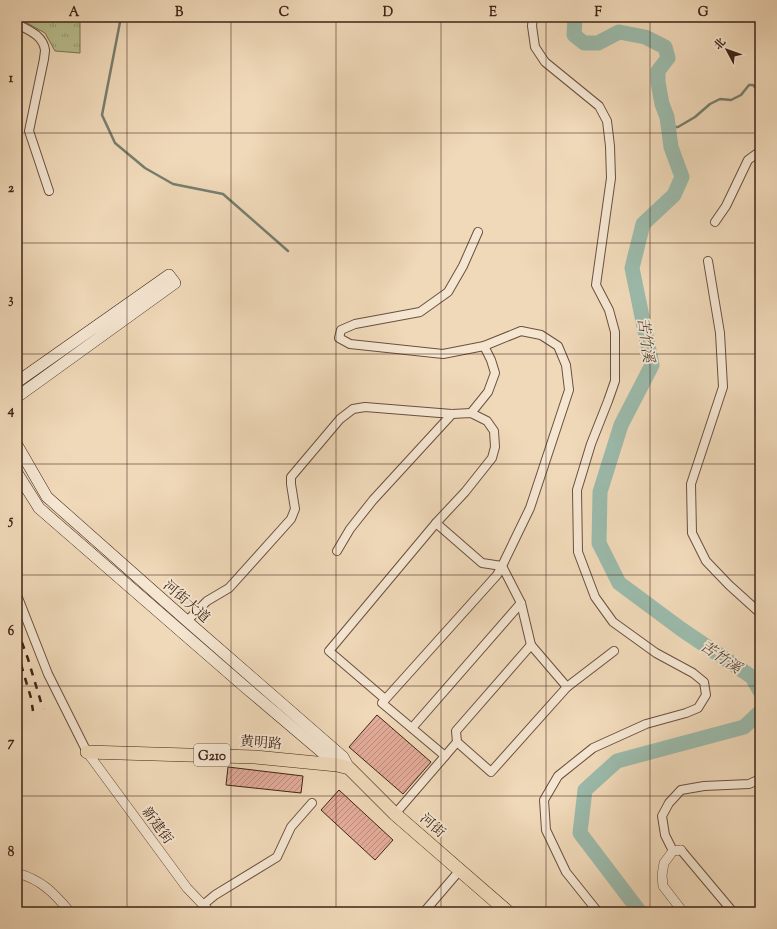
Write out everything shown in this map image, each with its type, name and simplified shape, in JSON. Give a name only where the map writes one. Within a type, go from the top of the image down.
[{"type":"highway","name":"黄明路","points":[[87,752],[255,757],[343,766]]},
{"type":"highway","name":"河街","points":[[343,766],[395,814],[508,912]]},
{"type":"main road","points":[[17,382],[169,274],[175,283],[17,397]]},
{"type":"main road","name":"河街大道","points":[[17,445],[46,497],[343,757],[343,766]]},
{"type":"main road","name":"河街大道","points":[[17,473],[39,508],[343,766]]},
{"type":"street","points":[[533,17],[532,26],[535,47],[545,62],[599,106],[607,121],[610,146],[611,178],[596,285],[609,310],[615,332],[615,381],[591,444],[577,490],[578,552],[595,596],[613,622],[656,653],[693,673],[704,682],[706,694],[698,708],[686,713],[646,724],[593,748],[558,776],[544,800],[546,830],[566,872],[598,912]]},
{"type":"street","points":[[17,24],[32,31],[41,39],[45,50],[29,131],[49,191]]},
{"type":"street","points":[[715,222],[726,206],[748,160],[760,152]]},
{"type":"street","points":[[445,756],[382,702],[497,575],[502,566],[530,508],[569,390],[566,365],[558,346],[541,335],[521,331],[484,346],[442,354],[350,344],[339,338],[341,330],[355,324],[420,312],[448,292],[463,266],[478,232]]},
{"type":"street","points":[[708,261],[720,333],[723,387],[691,484],[692,533],[706,561],[728,585],[760,613]]},
{"type":"street","points":[[471,414],[488,392],[495,373],[491,360],[484,346]]},
{"type":"street","points":[[187,621],[207,601],[229,588],[292,519],[295,509],[290,484],[291,477],[340,419],[353,408],[365,407],[452,414],[471,414],[487,421],[494,431],[495,447],[492,458],[330,651],[385,698]]},
{"type":"street","points":[[337,552],[350,528],[373,500],[452,414]]},
{"type":"street","points":[[436,523],[482,563],[502,566]]},
{"type":"street","points":[[502,566],[521,603],[531,645],[567,687]]},
{"type":"street","points":[[17,595],[48,674],[87,752]]},
{"type":"street","points":[[412,728],[521,603]]},
{"type":"street","points":[[531,645],[456,730],[457,742],[491,772],[567,687],[614,651]]},
{"type":"street","points":[[395,814],[457,742]]},
{"type":"street","name":"新建街","points":[[87,752],[187,888],[207,910]]},
{"type":"street","points":[[733,912],[665,835],[662,816],[669,803],[681,790],[704,786],[749,784],[760,779]]},
{"type":"street","points":[[207,910],[215,895],[277,857],[291,827],[312,803]]},
{"type":"street","points":[[677,850],[664,863],[662,875],[664,886],[683,912]]},
{"type":"street","points":[[424,912],[460,870]]},
{"type":"street","points":[[17,873],[42,883],[70,912]]},
{"type":"green space","points":[[17,17],[80,17],[80,53],[55,51],[45,33],[23,21],[17,20]]},
{"type":"building","points":[[377,715],[431,762],[403,794],[349,747]]},
{"type":"building","points":[[228,767],[303,776],[301,793],[226,785]]},
{"type":"building","points":[[339,790],[393,840],[375,860],[321,810]]},
{"type":"waterway","points":[[121,17],[102,115],[115,143],[145,168],[173,184],[223,194],[288,251]]},
{"type":"waterway","name":"苦竹溪","points":[[576,17],[574,35],[584,43],[598,43],[619,32],[645,37],[665,47],[668,58],[658,71],[658,82],[662,104],[667,117],[671,147],[682,177],[674,195],[643,224],[632,268],[652,365],[621,425],[600,492],[599,543],[619,583],[681,629],[752,677],[760,691]]},
{"type":"waterway","points":[[668,127],[678,127],[695,117],[710,104],[720,99],[731,100],[741,95],[749,85],[753,85],[760,93]]},
{"type":"waterway","name":"苦竹溪","points":[[640,912],[580,833],[585,790],[617,761],[744,727],[760,712]]},
{"type":"railway","points":[[17,629],[43,709]]},
{"type":"railway","points":[[17,651],[31,698],[33,711]]}]
